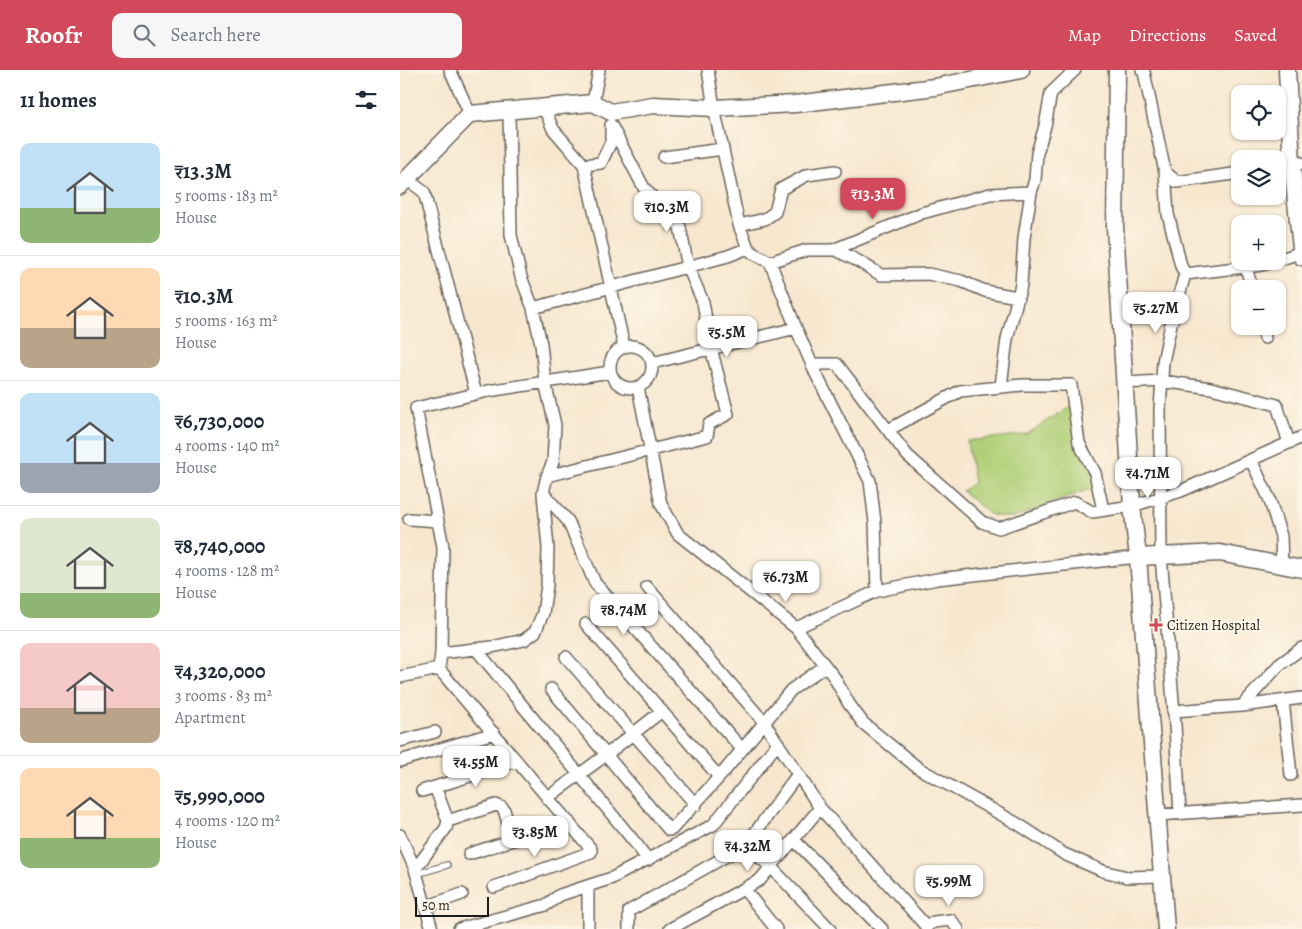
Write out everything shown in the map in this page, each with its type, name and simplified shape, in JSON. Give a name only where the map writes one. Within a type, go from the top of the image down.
[{"type":"street","points":[[450,70],[470,114]]},
{"type":"street","points":[[593,103],[599,70]]},
{"type":"street","points":[[708,70],[714,108],[739,225],[748,248],[753,254],[770,262],[807,250],[833,250],[922,213],[990,194],[1031,192]]},
{"type":"street","points":[[611,118],[653,105],[714,108],[795,104],[935,87],[1021,70]]},
{"type":"street","points":[[1000,386],[1007,338],[1021,285],[1024,238],[1031,192],[1035,180],[1037,153],[1045,126],[1051,92],[1075,70]]},
{"type":"street","points":[[1117,70],[1116,227],[1132,506],[1138,557],[1166,929]]},
{"type":"street","points":[[1142,70],[1144,72],[1165,172],[1168,214],[1181,266],[1185,274],[1163,362],[1160,409],[1161,556],[1180,814]]},
{"type":"street","points":[[1286,258],[1302,254],[1291,165],[1287,70]]},
{"type":"street","points":[[476,394],[424,192],[404,183],[470,114],[593,103],[611,118],[644,188],[680,227],[688,267],[703,302],[728,414],[709,424],[706,436],[547,476]]},
{"type":"street","points":[[544,108],[553,130],[584,165],[624,347]]},
{"type":"street","points":[[441,653],[524,640],[535,632],[543,613],[547,585],[548,548],[543,494],[547,476],[553,462],[555,425],[545,382],[541,344],[533,308],[521,277],[510,235],[509,111]]},
{"type":"street","points":[[584,165],[601,163],[611,142],[611,118]]},
{"type":"street","points":[[664,157],[723,149]]},
{"type":"street","points":[[739,225],[765,219],[775,212],[781,189],[807,175],[835,172]]},
{"type":"street","points":[[1165,172],[1177,182],[1231,174]]},
{"type":"street","points":[[533,308],[728,256],[748,248]]},
{"type":"street","points":[[833,250],[858,261],[881,275],[928,274],[961,280],[985,291],[1017,297]]},
{"type":"street","points":[[770,262],[812,364],[870,481],[875,522],[877,591]]},
{"type":"street","points":[[1185,274],[1231,269]]},
{"type":"street","points":[[652,363],[796,328]]},
{"type":"street","points":[[624,347],[638,347],[650,356],[652,363],[650,378],[638,387],[629,388],[621,386],[614,380],[610,372],[612,357],[624,347]]},
{"type":"street","points":[[812,364],[837,364],[907,455],[982,522],[999,528],[1075,502],[1092,512],[1132,506],[1181,492],[1302,437]]},
{"type":"street","points":[[494,887],[591,852],[591,849],[439,669],[443,547],[416,408],[476,394],[610,372]]},
{"type":"street","points":[[1125,383],[1162,381],[1211,388],[1278,405],[1290,443]]},
{"type":"street","points":[[888,430],[960,390],[1000,386],[1071,384],[1079,444],[1095,472],[1103,510]]},
{"type":"street","points":[[638,387],[661,504],[678,534],[796,628],[825,666],[863,723],[918,768],[974,798],[1072,857],[1103,871],[1128,877],[1162,876]]},
{"type":"street","points":[[1251,460],[1268,498],[1281,536],[1282,565]]},
{"type":"street","points":[[543,494],[568,521],[595,583],[742,750]]},
{"type":"street","points":[[405,519],[438,521]]},
{"type":"street","points":[[796,628],[877,591],[937,579],[1138,557],[1220,553],[1302,569]]},
{"type":"street","points":[[647,587],[764,722],[820,808],[926,928],[934,922],[951,920],[958,929]]},
{"type":"street","points":[[586,624],[719,777]]},
{"type":"street","points":[[1242,706],[1278,665],[1302,648]]},
{"type":"street","points":[[476,649],[648,860]]},
{"type":"street","points":[[566,657],[696,804]]},
{"type":"street","points":[[551,689],[669,830],[696,804],[791,690],[825,666]]},
{"type":"street","points":[[400,677],[439,669]]},
{"type":"street","points":[[1173,711],[1242,706],[1302,698]]},
{"type":"street","points":[[1283,701],[1291,774]]},
{"type":"street","points":[[547,798],[662,711]]},
{"type":"street","points":[[434,732],[400,742],[402,760],[494,732]]},
{"type":"street","points":[[460,929],[546,905],[560,895],[612,878],[713,825],[778,743]]},
{"type":"street","points":[[422,791],[517,761]]},
{"type":"street","points":[[629,929],[629,911],[746,846],[798,774]]},
{"type":"street","points":[[435,787],[447,825]]},
{"type":"street","points":[[416,872],[447,825],[496,805],[501,806],[504,810],[513,840]]},
{"type":"street","points":[[1157,815],[1302,805]]},
{"type":"street","points":[[670,929],[687,925],[760,880],[820,808]]},
{"type":"street","points":[[469,854],[568,822]]},
{"type":"street","points":[[400,835],[416,872],[432,929]]},
{"type":"street","points":[[794,840],[882,929]]},
{"type":"street","points":[[746,846],[771,867],[830,929]]},
{"type":"street","points":[[588,887],[588,929]]},
{"type":"street","points":[[744,889],[776,929]]},
{"type":"street","points":[[426,906],[462,894]]},
{"type":"street","points":[[815,929],[819,918]]},
{"type":"lane","points":[[416,872],[447,865]]},
{"type":"green space","points":[[1069,406],[1098,486],[1013,518],[991,515],[962,491],[974,483],[967,441],[1027,434]]},
{"type":"place","name":"Citizen Hospital","points":[[1156,625]]}]
